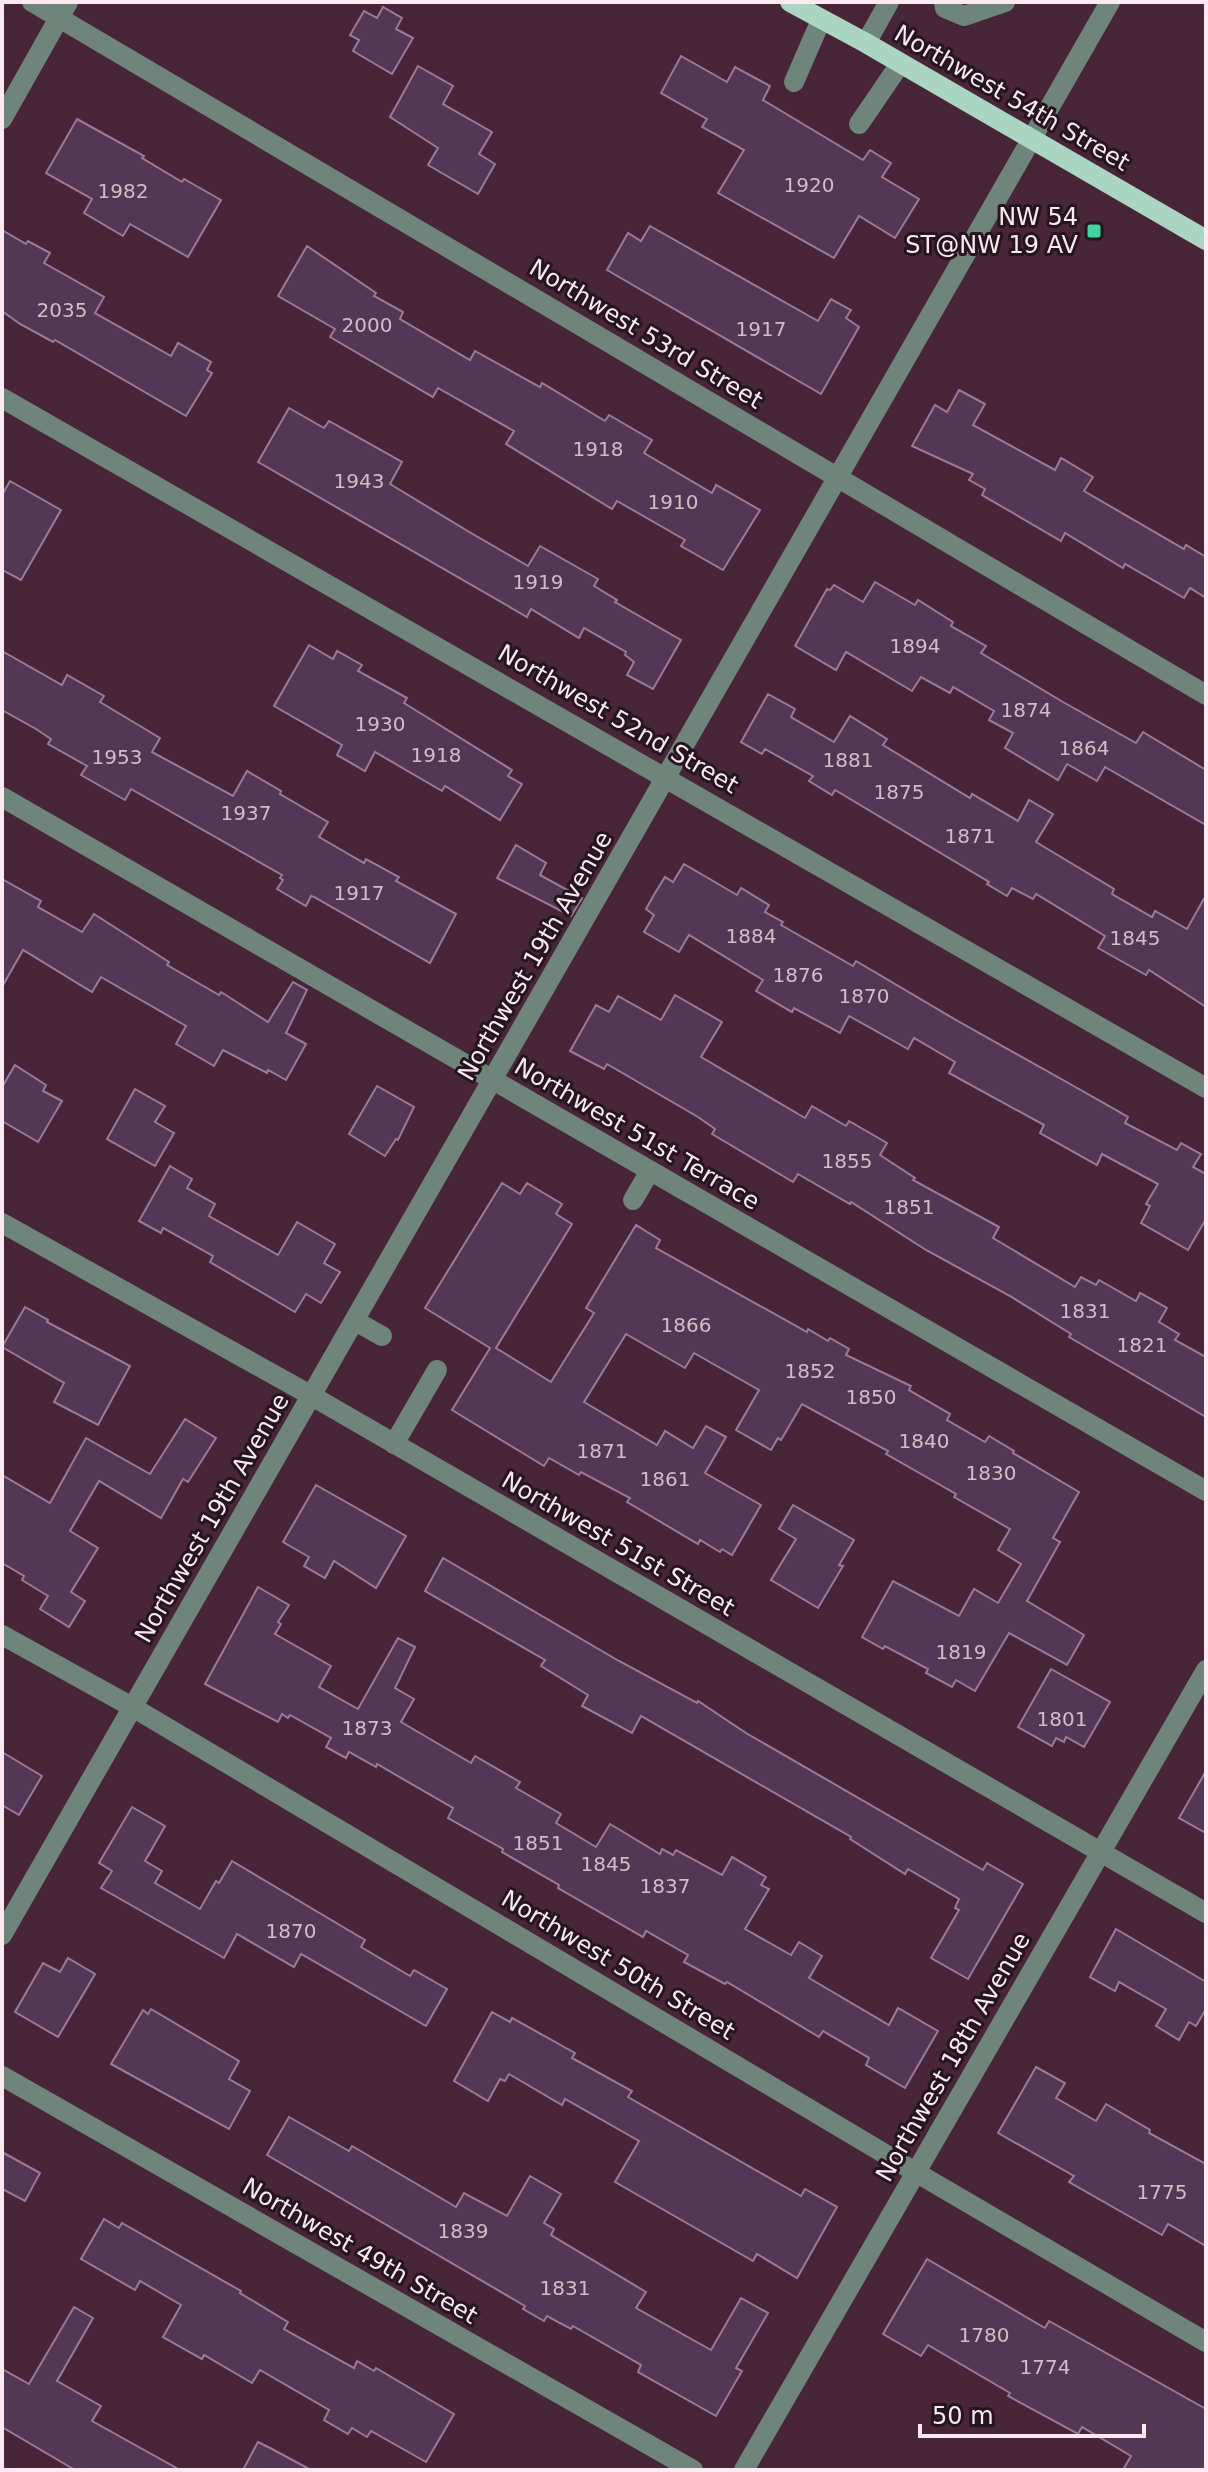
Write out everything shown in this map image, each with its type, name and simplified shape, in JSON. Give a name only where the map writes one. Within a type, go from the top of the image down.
[{"type":"main road","name":"Northwest 54th Street","points":[[790,2],[1206,240]]},
{"type":"street","name":"Northwest 53rd Street","points":[[32,2],[64,10],[838,478],[1206,695]]},
{"type":"street","points":[[866,43],[889,2]]},
{"type":"street","points":[[944,2],[945,8],[964,16],[993,4]]},
{"type":"street","name":"Northwest 19th Avenue","points":[[2,1935],[1110,2]]},
{"type":"street","points":[[2,119],[64,10]]},
{"type":"street","points":[[794,82],[821,20]]},
{"type":"street","points":[[859,124],[900,64]]},
{"type":"street","name":"Northwest 52nd Street","points":[[2,398],[1206,1088]]},
{"type":"street","name":"Northwest 51st Terrace","points":[[2,797],[1206,1491]]},
{"type":"street","points":[[633,1200],[650,1171]]},
{"type":"street","name":"Northwest 51st Street","points":[[2,1223],[312,1396],[1206,1913]]},
{"type":"street","points":[[355,1321],[382,1336]]},
{"type":"street","points":[[394,1444],[437,1370]]},
{"type":"street","name":"Northwest 50th Street","points":[[2,1635],[134,1708],[1206,2342]]},
{"type":"street","name":"Northwest 18th Avenue","points":[[744,2470],[1206,1670]]},
{"type":"street","name":"Northwest 49th Street","points":[[2,2076],[693,2470]]},
{"type":"building","points":[[383,7],[402,18],[396,29],[413,38],[392,74],[353,51],[359,40],[350,35],[364,11],[377,18]]},
{"type":"building","points":[[681,56],[727,82],[735,67],[770,86],[763,100],[863,160],[870,150],[891,163],[882,177],[919,199],[895,238],[859,216],[834,258],[718,193],[744,150],[702,127],[707,119],[661,93]]},
{"type":"building","points":[[418,66],[453,86],[443,104],[492,132],[479,154],[495,164],[478,194],[428,165],[438,148],[390,117]]},
{"type":"building","points":[[77,119],[144,156],[142,158],[182,182],[184,179],[221,200],[188,257],[130,224],[123,236],[84,213],[92,199],[46,173]]},
{"type":"building","points":[[650,226],[818,321],[831,299],[851,310],[846,318],[859,327],[821,394],[607,270],[628,233],[641,241]]},
{"type":"building","points":[[2,230],[50,253],[44,263],[104,297],[95,313],[171,356],[178,343],[211,362],[207,370],[212,373],[186,416],[2,311]]},
{"type":"building","points":[[307,246],[376,293],[374,296],[403,312],[400,319],[470,360],[475,351],[540,387],[542,383],[605,421],[609,415],[652,440],[644,453],[712,493],[716,485],[760,510],[723,570],[681,546],[685,540],[617,501],[612,509],[506,444],[514,431],[438,388],[433,397],[330,337],[335,329],[278,296]]},
{"type":"building","points":[[959,390],[985,404],[973,425],[1055,470],[1061,458],[1093,477],[1084,491],[1184,549],[1186,545],[1206,557],[1206,598],[1190,588],[1184,598],[1125,564],[1123,568],[1065,533],[1061,541],[982,495],[985,489],[969,480],[973,474],[912,446],[935,405],[947,412]]},
{"type":"building","points":[[289,408],[324,428],[329,421],[402,462],[390,484],[471,533],[528,566],[540,546],[598,579],[594,586],[617,600],[615,602],[681,640],[653,689],[627,675],[634,662],[625,655],[626,652],[584,628],[579,638],[531,609],[527,617],[258,462]]},
{"type":"building","points":[[10,481],[61,510],[21,580],[2,570],[2,495]]},
{"type":"building","points":[[875,582],[915,605],[918,600],[953,622],[951,626],[986,646],[981,653],[1063,702],[1136,743],[1143,732],[1206,770],[1206,825],[1105,767],[1097,781],[1067,764],[1058,780],[1005,748],[1013,733],[989,720],[994,711],[953,687],[950,693],[921,677],[912,691],[846,652],[836,670],[795,646],[827,589],[834,585],[863,602]]},
{"type":"building","points":[[309,645],[333,659],[337,651],[362,665],[358,671],[407,698],[404,703],[512,770],[508,776],[522,784],[500,820],[445,786],[442,791],[375,752],[365,771],[337,755],[342,745],[274,706]]},
{"type":"building","points":[[2,651],[62,685],[67,675],[104,696],[100,702],[160,738],[152,752],[233,796],[247,771],[328,822],[319,837],[364,863],[366,859],[399,877],[396,881],[456,914],[430,963],[314,897],[311,896],[306,906],[277,889],[283,880],[280,878],[282,875],[131,789],[125,800],[81,775],[87,766],[48,744],[51,739],[2,710]]},
{"type":"building","points":[[768,694],[795,709],[791,717],[834,742],[850,716],[887,739],[883,745],[970,798],[972,794],[1018,821],[1029,800],[1053,814],[1036,842],[1114,889],[1112,894],[1152,917],[1155,911],[1187,929],[1206,895],[1206,1007],[1149,970],[1146,975],[1098,948],[1105,936],[1036,894],[1033,899],[1012,888],[1007,896],[987,884],[989,882],[835,790],[832,795],[809,781],[813,776],[765,749],[762,754],[741,742]]},
{"type":"building","points":[[516,845],[546,863],[540,875],[582,898],[571,916],[497,878]]},
{"type":"building","points":[[684,864],[737,895],[741,888],[769,905],[765,912],[783,922],[781,925],[853,966],[856,961],[1128,1117],[1125,1123],[1177,1150],[1181,1143],[1201,1154],[1193,1167],[1206,1174],[1206,1219],[1188,1250],[1141,1223],[1150,1206],[1146,1204],[1158,1184],[1102,1154],[1097,1165],[1040,1133],[1044,1125],[949,1073],[955,1062],[914,1038],[908,1049],[849,1016],[840,1033],[794,1008],[792,1012],[756,991],[763,980],[689,935],[679,952],[644,932],[654,915],[646,909],[655,893],[665,877],[673,882]]},
{"type":"building","points":[[2,879],[41,901],[38,907],[82,932],[94,914],[169,962],[167,965],[219,995],[221,992],[268,1022],[293,982],[307,990],[286,1033],[306,1044],[286,1080],[223,1050],[214,1066],[176,1044],[186,1026],[101,977],[92,992],[23,950],[2,987]]},
{"type":"building","points":[[675,995],[722,1022],[701,1057],[805,1118],[812,1106],[846,1126],[849,1121],[887,1143],[880,1155],[915,1178],[913,1180],[999,1227],[993,1238],[1075,1287],[1081,1277],[1096,1285],[1099,1280],[1136,1301],[1140,1293],[1167,1308],[1159,1322],[1179,1334],[1175,1340],[1206,1357],[1206,1417],[1069,1337],[1071,1334],[1010,1296],[926,1250],[851,1202],[798,1174],[793,1182],[712,1134],[715,1129],[698,1117],[607,1064],[604,1069],[570,1051],[596,1005],[609,1012],[618,996],[661,1020]]},
{"type":"building","points":[[15,1065],[46,1085],[43,1091],[62,1101],[38,1142],[2,1121],[2,1087]]},
{"type":"building","points":[[377,1086],[414,1107],[398,1140],[385,1156],[349,1134]]},
{"type":"building","points":[[135,1089],[165,1106],[155,1122],[174,1133],[155,1166],[107,1139]]},
{"type":"building","points":[[170,1166],[192,1179],[187,1188],[215,1204],[209,1216],[278,1255],[297,1222],[335,1244],[324,1263],[340,1272],[321,1303],[306,1294],[295,1312],[210,1262],[213,1256],[163,1228],[161,1233],[139,1221]]},
{"type":"building","points":[[502,1183],[520,1194],[527,1183],[562,1204],[556,1214],[572,1224],[496,1348],[551,1382],[594,1313],[586,1308],[636,1225],[660,1240],[656,1248],[807,1332],[808,1329],[828,1341],[830,1338],[849,1349],[846,1355],[911,1386],[909,1390],[950,1414],[947,1420],[985,1442],[989,1436],[1079,1492],[1053,1538],[1060,1542],[1027,1601],[1084,1635],[1067,1665],[1009,1633],[975,1691],[956,1680],[952,1687],[926,1673],[928,1669],[862,1637],[893,1581],[959,1616],[974,1589],[998,1603],[1021,1564],[998,1550],[1010,1529],[886,1454],[888,1451],[802,1404],[781,1440],[778,1438],[771,1450],[736,1430],[759,1390],[694,1353],[685,1368],[626,1334],[584,1402],[657,1445],[665,1431],[693,1448],[706,1426],[726,1437],[705,1473],[761,1505],[732,1555],[700,1540],[698,1544],[627,1502],[630,1498],[581,1472],[579,1475],[549,1458],[544,1466],[452,1410],[490,1348],[425,1308]]},
{"type":"building","points":[[25,1307],[130,1366],[98,1425],[54,1402],[64,1383],[2,1347]]},
{"type":"building","points":[[185,1419],[216,1438],[188,1482],[183,1479],[161,1518],[99,1481],[70,1531],[98,1548],[71,1592],[85,1601],[69,1627],[40,1609],[48,1596],[2,1563],[2,1475],[50,1503],[86,1438],[150,1474]]},
{"type":"building","points":[[316,1485],[406,1536],[376,1588],[334,1561],[325,1578],[304,1566],[309,1557],[283,1542]]},
{"type":"building","points":[[793,1505],[854,1540],[839,1565],[843,1566],[818,1608],[771,1580],[796,1539],[779,1529]]},
{"type":"building","points":[[443,1558],[619,1661],[698,1701],[746,1733],[983,1870],[987,1863],[1023,1884],[968,1979],[931,1958],[959,1910],[955,1908],[959,1899],[908,1869],[905,1874],[851,1837],[641,1716],[632,1733],[582,1706],[588,1695],[541,1666],[545,1660],[425,1591]]},
{"type":"building","points":[[258,1587],[289,1605],[278,1622],[281,1624],[275,1634],[331,1666],[319,1687],[358,1709],[398,1638],[415,1647],[395,1688],[414,1699],[401,1722],[471,1763],[475,1756],[520,1782],[516,1788],[561,1814],[556,1823],[596,1847],[610,1824],[660,1854],[662,1849],[673,1855],[676,1850],[722,1875],[732,1857],[766,1877],[761,1885],[769,1889],[745,1929],[791,1955],[799,1942],[822,1956],[809,1978],[889,2025],[898,2008],[938,2031],[905,2088],[866,2065],[869,2058],[823,2031],[819,2037],[727,1982],[725,1984],[684,1962],[688,1955],[646,1931],[643,1937],[558,1888],[559,1885],[502,1852],[503,1849],[448,1818],[453,1808],[377,1764],[376,1767],[349,1752],[346,1758],[326,1747],[331,1738],[290,1715],[288,1718],[282,1714],[278,1722],[205,1684]]},
{"type":"building","points":[[1051,1669],[1110,1702],[1084,1747],[1066,1737],[1064,1742],[1056,1738],[1052,1746],[1018,1727]]},
{"type":"building","points":[[2,1752],[42,1776],[19,1815],[2,1805]]},
{"type":"building","points":[[1206,1771],[1206,1833],[1179,1818]]},
{"type":"building","points":[[132,1807],[165,1826],[145,1861],[162,1871],[155,1883],[200,1909],[232,1861],[365,1940],[361,1947],[410,1976],[414,1970],[447,1989],[426,2026],[301,1954],[294,1967],[237,1934],[224,1958],[101,1888],[112,1871],[99,1863]]},
{"type":"building","points":[[1116,1929],[1206,1982],[1206,2009],[1196,2026],[1189,2022],[1179,2040],[1156,2026],[1166,2009],[1119,1982],[1115,1991],[1090,1977]]},
{"type":"building","points":[[68,1958],[95,1974],[58,2037],[15,2012],[43,1963],[60,1972]]},
{"type":"building","points":[[151,2009],[239,2061],[229,2079],[250,2091],[229,2129],[111,2064],[143,2010],[148,2014]]},
{"type":"building","points":[[492,2012],[510,2022],[512,2018],[575,2053],[572,2058],[632,2091],[628,2097],[801,2196],[805,2189],[837,2207],[797,2278],[757,2254],[753,2261],[615,2182],[639,2141],[565,2099],[562,2105],[509,2074],[505,2081],[500,2079],[488,2101],[454,2081]]},
{"type":"building","points":[[1036,2067],[1065,2083],[1056,2098],[1096,2121],[1106,2104],[1150,2130],[1149,2133],[1206,2164],[1206,2246],[1168,2224],[1162,2235],[1069,2182],[1074,2176],[998,2133]]},
{"type":"building","points":[[289,2117],[349,2151],[352,2146],[456,2207],[464,2193],[507,2216],[530,2176],[561,2194],[544,2223],[554,2229],[551,2235],[646,2292],[636,2308],[711,2350],[741,2298],[768,2313],[736,2368],[742,2371],[716,2416],[638,2372],[641,2365],[573,2326],[571,2329],[547,2316],[544,2321],[523,2309],[525,2306],[267,2155]]},
{"type":"building","points":[[2,2152],[40,2173],[25,2201],[2,2189]]},
{"type":"building","points":[[104,2219],[119,2228],[122,2223],[241,2291],[288,2322],[284,2329],[354,2368],[357,2361],[374,2371],[376,2368],[454,2414],[426,2462],[371,2431],[367,2437],[352,2428],[348,2434],[324,2420],[329,2410],[260,2370],[252,2383],[204,2355],[202,2359],[163,2337],[181,2305],[140,2281],[135,2290],[81,2259]]},
{"type":"building","points":[[927,2259],[1045,2328],[1049,2321],[1206,2409],[1206,2470],[1123,2470],[1131,2456],[1082,2427],[1078,2434],[1008,2396],[1010,2393],[928,2345],[921,2356],[883,2334]]},
{"type":"building","points":[[74,2307],[93,2318],[57,2381],[101,2406],[92,2421],[180,2470],[75,2470],[2,2427],[2,2369],[29,2384]]},
{"type":"building","points":[[258,2442],[272,2449],[311,2470],[243,2470]]},
{"type":"place","name":"NW 54 ST@NW 19 AV","points":[[1094,231]]}]
